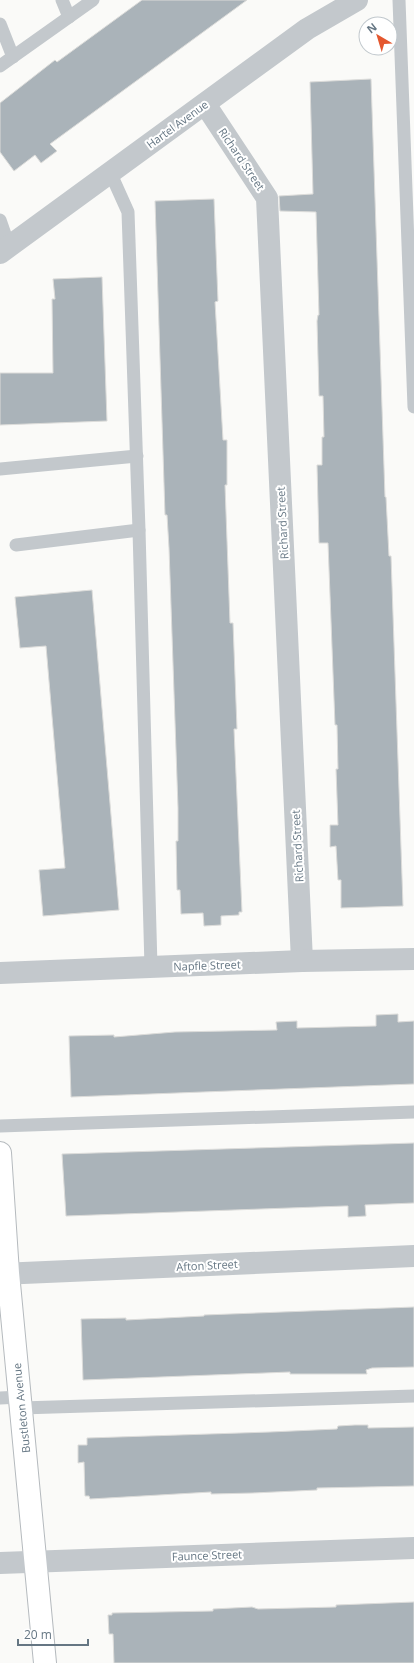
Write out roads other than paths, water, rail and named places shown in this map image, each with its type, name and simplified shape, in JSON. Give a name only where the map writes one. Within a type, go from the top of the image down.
[{"type":"main road","name":"Bustleton Avenue","points":[[0,1153],[4,1274],[13,1401],[36,1562],[45,1663]]},
{"type":"street","name":"Hartel Avenue","points":[[5,249],[307,29],[357,0]]},
{"type":"street","name":"Richard Street","points":[[205,104],[268,198],[302,961]]},
{"type":"street","name":"Napfle Street","points":[[0,973],[302,961],[414,959]]},
{"type":"street","name":"Afton Street","points":[[4,1274],[414,1256]]},
{"type":"street","name":"Faunce Street","points":[[0,1563],[414,1548]]},
{"type":"lane","points":[[62,0],[69,17]]},
{"type":"lane","points":[[0,66],[93,0]]},
{"type":"lane","points":[[399,0],[414,407]]},
{"type":"lane","points":[[0,24],[13,57]]},
{"type":"lane","points":[[110,172],[128,212],[137,456],[151,967]]},
{"type":"lane","points":[[0,220],[5,249]]},
{"type":"lane","points":[[0,469],[137,456]]},
{"type":"lane","points":[[16,545],[139,530]]},
{"type":"lane","points":[[0,1126],[414,1112]]},
{"type":"lane","points":[[13,1401],[414,1396]]}]
